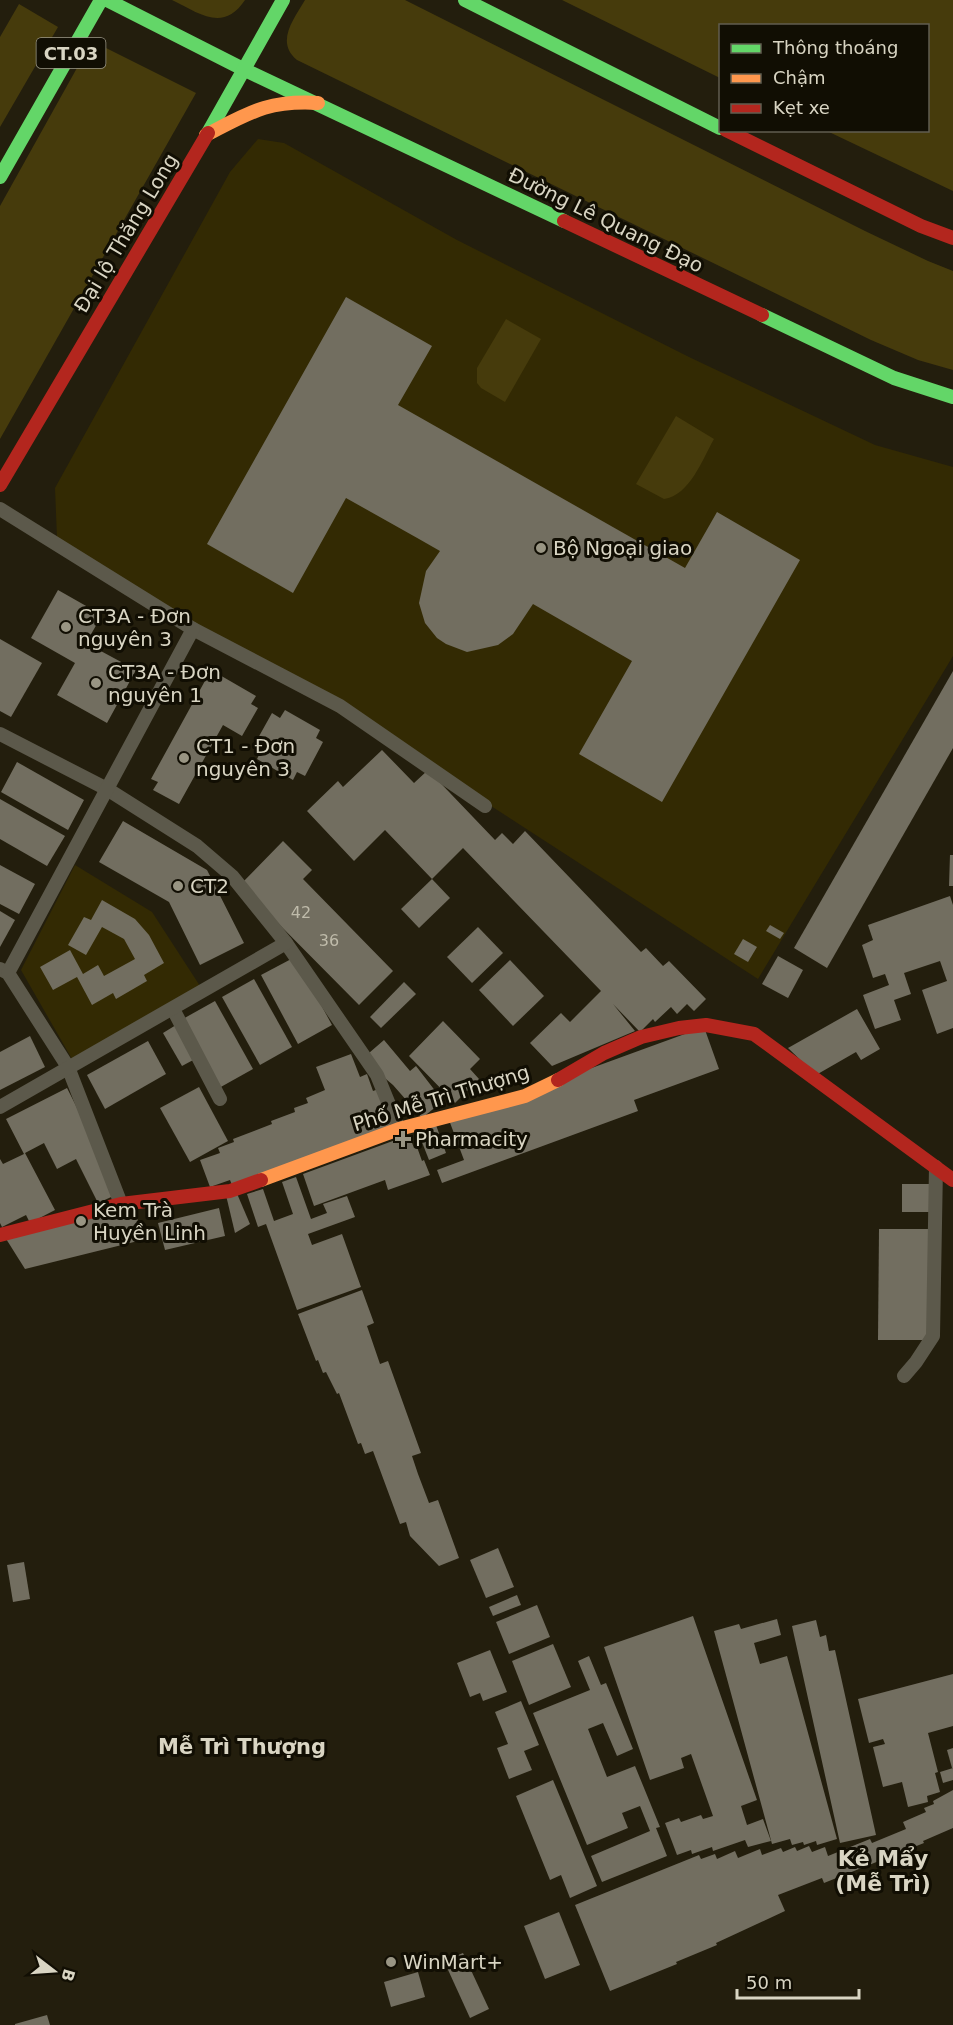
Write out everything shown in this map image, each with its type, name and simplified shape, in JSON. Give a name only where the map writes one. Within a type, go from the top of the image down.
[{"type":"main road","name":"CT.03","points":[[0,177],[101,0]]},
{"type":"main road","name":"Đường Lê Quang Đạo","points":[[107,0],[245,70],[894,378],[953,397]]},
{"type":"main road","name":"Đại lộ Thăng Long","points":[[0,485],[245,70],[283,0]]},
{"type":"main road","points":[[465,0],[719,127]]},
{"type":"main road","points":[[206,135],[256,110],[273,105],[294,102],[318,103]]},
{"type":"main road","points":[[730,132],[921,226],[953,238]]},
{"type":"main road","name":"Phố Mễ Trì Thượng","points":[[0,1235],[121,1204],[230,1191],[399,1129],[525,1096],[566,1076],[604,1053],[640,1037],[678,1028],[706,1025],[754,1034],[953,1180]]},
{"type":"street","points":[[0,509],[193,629],[340,706],[484,806]]},
{"type":"street","points":[[121,1204],[68,1067],[4,971],[193,629]]},
{"type":"street","points":[[0,734],[106,789],[208,855],[232,876],[286,943],[377,1075],[399,1129]]},
{"type":"street","points":[[0,1107],[286,943]]},
{"type":"street","points":[[173,1009],[220,1099]]},
{"type":"street","points":[[903,1376],[916,1362],[933,1336],[936,1167]]},
{"type":"shaded area","points":[[172,0],[245,0],[237,10],[228,16],[219,18],[201,14]]},
{"type":"shaded area","points":[[305,0],[405,0],[865,231],[953,271],[953,370],[918,360],[871,340],[297,60],[287,46],[287,38],[292,23]]},
{"type":"shaded area","points":[[562,0],[953,0],[953,191],[829,132],[929,132],[929,24],[719,24],[719,78]]},
{"type":"shaded area","points":[[19,4],[58,27],[0,127],[0,37]]},
{"type":"shaded area","points":[[92,41],[196,93],[0,439],[0,206]]},
{"type":"shaded area","points":[[258,139],[284,143],[457,240],[689,357],[875,445],[953,467],[953,656],[758,979],[477,797],[196,627],[57,538],[55,488],[230,172]]},
{"type":"shaded area","points":[[506,319],[541,339],[505,402],[481,388],[477,383],[477,368]]},
{"type":"shaded area","points":[[676,416],[714,439],[688,484],[673,496],[664,499],[636,484]]},
{"type":"shaded area","points":[[75,865],[152,912],[200,986],[72,1059],[21,970]]},
{"type":"building","name":"Bộ Ngoại giao","points":[[346,297],[432,346],[398,405],[685,568],[717,512],[800,560],[662,802],[579,754],[632,661],[533,604],[513,634],[498,645],[467,652],[446,644],[437,638],[425,623],[419,603],[426,571],[440,551],[419,539],[346,498],[293,593],[207,544]]},
{"type":"building","points":[[58,590],[102,615],[86,643],[136,670],[107,723],[57,695],[75,663],[31,638]]},
{"type":"building","points":[[0,639],[42,663],[11,717],[0,711]]},
{"type":"building","points":[[953,671],[953,748],[827,968],[794,948]]},
{"type":"building","name":"CT1 - Đơn nguyên 3","points":[[218,674],[256,696],[251,704],[258,708],[242,736],[223,725],[179,804],[153,790],[158,782],[151,779],[206,679],[213,683]]},
{"type":"building","points":[[285,710],[320,730],[316,738],[323,742],[305,776],[297,772],[293,780],[257,759],[261,751],[253,747],[272,713],[280,718]]},
{"type":"building","points":[[382,750],[414,783],[428,770],[495,840],[502,833],[513,844],[525,831],[641,952],[646,948],[663,966],[669,961],[706,999],[694,1011],[687,1004],[677,1014],[671,1007],[655,1022],[653,1019],[640,1032],[613,1004],[635,1031],[552,1066],[530,1043],[561,1013],[570,1022],[601,991],[463,848],[432,879],[385,830],[354,861],[307,811],[338,781],[343,787]]},
{"type":"building","points":[[17,762],[84,800],[68,830],[1,792]]},
{"type":"building","points":[[0,799],[65,836],[47,866],[0,839]]},
{"type":"building","name":"CT2","points":[[123,821],[207,870],[244,943],[200,965],[169,902],[99,862]]},
{"type":"building","points":[[283,841],[312,870],[303,879],[393,971],[359,1005],[240,885]]},
{"type":"building","points":[[950,855],[953,855],[953,886],[949,886]]},
{"type":"building","points":[[0,865],[35,884],[19,914],[0,904]]},
{"type":"building","points":[[432,879],[450,898],[419,928],[401,909]]},
{"type":"building","points":[[950,896],[953,905],[953,1028],[937,1034],[922,990],[947,981],[940,961],[904,973],[911,994],[894,1000],[901,1020],[875,1029],[863,995],[889,985],[885,974],[873,978],[862,945],[873,940],[868,925]]},
{"type":"building","points":[[102,900],[135,919],[149,935],[164,963],[144,975],[147,981],[116,999],[113,993],[92,1005],[77,977],[53,990],[40,967],[70,950],[83,974],[98,965],[104,976],[135,959],[124,939],[102,927],[86,955],[68,945],[84,917],[91,920]]},
{"type":"building","points":[[0,911],[15,920],[0,947]]},
{"type":"building","points":[[770,925],[784,933],[780,939],[766,931]]},
{"type":"building","points":[[478,927],[503,953],[472,983],[447,957]]},
{"type":"building","points":[[743,939],[757,947],[748,962],[734,954]]},
{"type":"building","points":[[778,956],[803,970],[788,998],[762,984]]},
{"type":"building","points":[[295,957],[332,1025],[298,1044],[261,975]]},
{"type":"building","points":[[510,960],[544,996],[513,1026],[479,990]]},
{"type":"building","points":[[254,979],[292,1047],[260,1065],[222,997]]},
{"type":"building","points":[[404,982],[416,994],[381,1028],[370,1017]]},
{"type":"building","points":[[215,1001],[253,1069],[219,1088],[181,1020]]},
{"type":"building","points":[[857,1009],[880,1049],[861,1060],[856,1052],[816,1075],[788,1048]]},
{"type":"building","points":[[443,1021],[480,1059],[470,1069],[479,1079],[455,1103],[409,1056]]},
{"type":"building","points":[[176,1025],[195,1059],[182,1066],[163,1033]]},
{"type":"building","points":[[704,1027],[719,1069],[634,1100],[638,1111],[442,1183],[437,1170],[464,1160],[449,1120]]},
{"type":"building","points":[[30,1036],[45,1067],[0,1090],[0,1052]]},
{"type":"building","points":[[384,1040],[410,1071],[416,1066],[443,1101],[422,1118],[393,1085],[380,1074],[369,1053]]},
{"type":"building","points":[[148,1041],[166,1074],[105,1109],[87,1075]]},
{"type":"building","points":[[351,1054],[360,1077],[367,1074],[373,1091],[384,1087],[398,1124],[232,1185],[230,1180],[210,1187],[200,1160],[220,1153],[218,1148],[234,1142],[233,1139],[272,1124],[271,1121],[295,1112],[294,1108],[308,1103],[306,1098],[325,1090],[316,1067]]},
{"type":"building","points":[[199,1087],[228,1141],[190,1162],[160,1108]]},
{"type":"building","points":[[67,1088],[120,1193],[98,1203],[76,1159],[57,1169],[44,1143],[25,1153],[55,1210],[30,1223],[26,1215],[2,1227],[0,1223],[0,1159],[3,1164],[24,1154],[6,1119]]},
{"type":"building","points":[[436,1125],[446,1153],[429,1160],[418,1132]]},
{"type":"building","points":[[409,1135],[430,1175],[388,1190],[385,1180],[314,1206],[303,1174]]},
{"type":"building","points":[[296,1177],[311,1219],[327,1213],[323,1204],[347,1196],[355,1217],[308,1234],[312,1245],[342,1234],[361,1287],[297,1310],[266,1224],[258,1227],[247,1194],[263,1189],[274,1221],[293,1214],[282,1182]]},
{"type":"building","points":[[902,1184],[930,1184],[930,1212],[902,1212]]},
{"type":"building","points":[[235,1189],[250,1224],[235,1233],[225,1191]]},
{"type":"building","points":[[134,1203],[142,1240],[25,1269],[3,1234]]},
{"type":"building","points":[[219,1208],[225,1236],[165,1250],[158,1223]]},
{"type":"building","points":[[879,1229],[930,1229],[930,1340],[878,1340]]},
{"type":"building","points":[[362,1290],[374,1323],[367,1326],[380,1364],[388,1361],[421,1453],[412,1456],[418,1474],[429,1503],[438,1500],[459,1558],[439,1566],[410,1536],[406,1522],[400,1524],[373,1451],[365,1454],[361,1443],[358,1444],[339,1393],[337,1394],[326,1372],[323,1373],[318,1360],[316,1361],[298,1314]]},
{"type":"building","points":[[498,1548],[514,1587],[486,1598],[470,1560]]},
{"type":"building","points":[[24,1562],[30,1599],[13,1602],[7,1565]]},
{"type":"building","points":[[517,1595],[521,1605],[493,1616],[489,1607]]},
{"type":"building","points":[[537,1605],[550,1637],[509,1654],[496,1622]]},
{"type":"building","points":[[693,1616],[757,1800],[741,1806],[747,1825],[763,1819],[771,1841],[748,1847],[745,1840],[713,1851],[712,1847],[692,1854],[691,1850],[677,1855],[665,1823],[679,1818],[681,1822],[701,1815],[703,1819],[713,1816],[691,1754],[681,1758],[684,1768],[650,1780],[604,1647]]},
{"type":"building","points":[[777,1619],[781,1635],[754,1643],[760,1664],[787,1656],[837,1839],[817,1845],[816,1841],[804,1845],[803,1842],[792,1845],[790,1839],[772,1844],[714,1631],[739,1624],[741,1629]]},
{"type":"building","points":[[816,1620],[820,1637],[826,1635],[829,1651],[835,1650],[876,1835],[840,1843],[792,1626]]},
{"type":"building","points":[[553,1644],[571,1687],[529,1705],[512,1661]]},
{"type":"building","points":[[490,1650],[507,1692],[483,1701],[480,1693],[470,1697],[457,1663]]},
{"type":"building","points":[[589,1656],[601,1685],[606,1683],[633,1749],[617,1756],[603,1723],[588,1729],[607,1777],[635,1766],[660,1827],[656,1828],[667,1856],[602,1882],[591,1856],[650,1831],[640,1806],[622,1813],[628,1828],[587,1845],[533,1713],[590,1690],[578,1661]]},
{"type":"building","points":[[953,1674],[953,1726],[928,1733],[938,1772],[935,1773],[940,1792],[927,1796],[928,1802],[908,1807],[902,1782],[883,1787],[873,1747],[885,1744],[883,1739],[869,1743],[858,1699]]},
{"type":"building","points":[[521,1701],[539,1745],[524,1751],[532,1770],[509,1779],[497,1748],[508,1744],[495,1712]]},
{"type":"building","points":[[953,1748],[953,1768],[952,1768],[947,1750]]},
{"type":"building","points":[[953,1768],[953,1780],[943,1783],[940,1772]]},
{"type":"building","points":[[553,1780],[597,1886],[570,1898],[561,1875],[550,1880],[516,1796]]},
{"type":"building","points":[[953,1790],[953,1828],[923,1841],[924,1843],[824,1883],[822,1878],[778,1895],[785,1911],[716,1943],[717,1945],[676,1962],[677,1964],[610,1991],[575,1905],[699,1855],[701,1859],[715,1854],[717,1859],[735,1851],[738,1858],[760,1849],[762,1855],[781,1848],[783,1852],[795,1847],[797,1851],[809,1846],[812,1852],[825,1847],[828,1856],[870,1839],[872,1843],[906,1829],[903,1822],[926,1812],[924,1808],[934,1804],[933,1801]]},
{"type":"building","points":[[559,1912],[580,1965],[545,1979],[524,1926]]},
{"type":"building","points":[[463,1953],[489,2009],[470,2018],[444,1961]]},
{"type":"building","points":[[418,1972],[425,1997],[391,2007],[384,1982]]},
{"type":"building","points":[[47,2015],[50,2025],[15,2025],[15,2024]]},
{"type":"traffic: fast","points":[[0,177],[101,0]]},
{"type":"traffic: fast","points":[[107,0],[245,70],[564,221]]},
{"type":"traffic: fast","points":[[208,133],[283,0]]},
{"type":"traffic: fast","points":[[465,0],[719,127]]},
{"type":"traffic: fast","points":[[762,315],[894,378],[953,397]]},
{"type":"traffic: slow","points":[[206,135],[247,114],[271,106],[318,103]]},
{"type":"traffic: slow","points":[[261,1180],[399,1129],[525,1096],[558,1080]]},
{"type":"traffic: jam","points":[[730,132],[921,226],[953,238]]},
{"type":"traffic: jam","points":[[0,485],[208,133]]},
{"type":"traffic: jam","points":[[564,221],[762,315]]},
{"type":"traffic: jam","points":[[558,1080],[604,1053],[641,1037],[679,1028],[706,1025],[754,1034],[953,1180]]},
{"type":"traffic: jam","points":[[0,1235],[121,1204],[230,1191],[261,1180]]},
{"type":"place","name":"Bộ Ngoại giao","points":[[541,548]]},
{"type":"place","name":"CT3A - Đơn nguyên 3","points":[[66,627]]},
{"type":"place","name":"CT3A - Đơn nguyên 1","points":[[96,683]]},
{"type":"place","name":"CT1 - Đơn nguyên 3","points":[[184,758]]},
{"type":"place","name":"CT2","points":[[178,886]]},
{"type":"place","name":"Pharmacity","points":[[403,1139]]},
{"type":"place","name":"Kem Trà Huyền Linh","points":[[81,1221]]},
{"type":"place","name":"WinMart+","points":[[391,1962]]},
{"type":"district","name":"Mễ Trì Thượng","points":[[242,1747]]},
{"type":"district","name":"Kẻ Mẩy (Mễ Trì)","points":[[883,1871]]}]
